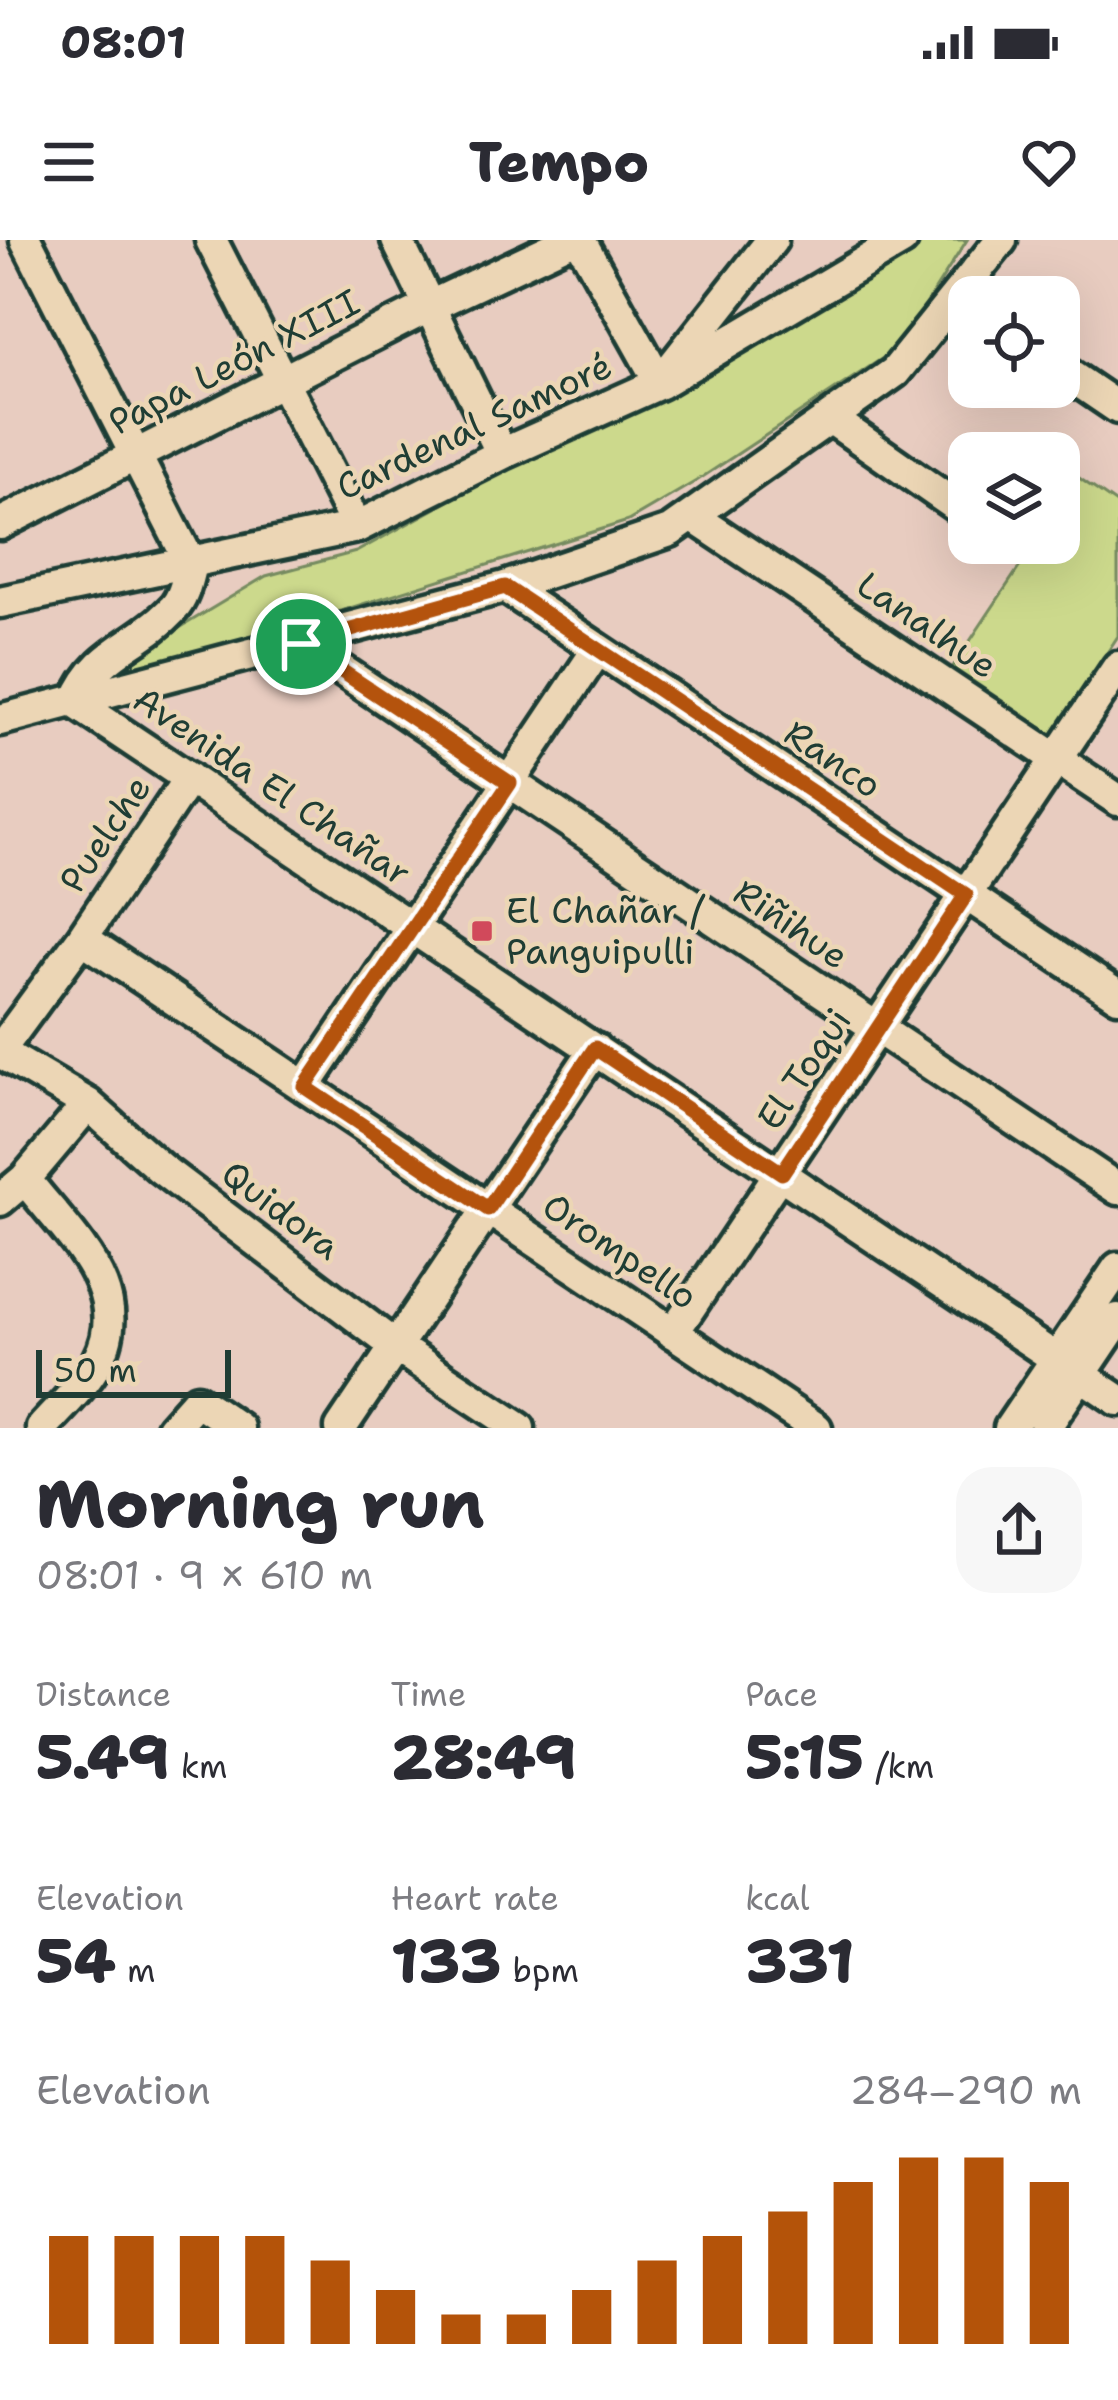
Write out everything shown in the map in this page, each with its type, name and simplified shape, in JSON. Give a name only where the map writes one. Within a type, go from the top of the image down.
[{"type":"street","points":[[26,240],[191,564]]},
{"type":"street","points":[[211,240],[357,527]]},
{"type":"street","points":[[397,240],[502,454]]},
{"type":"street","name":"Papa León XIII","points":[[0,524],[570,240]]},
{"type":"street","points":[[580,240],[660,383],[902,240]]},
{"type":"street","name":"Cardenal Samoré","points":[[0,602],[357,527],[502,454],[660,383],[772,240]]},
{"type":"street","points":[[0,720],[505,587],[670,532],[895,372],[1001,240]]},
{"type":"street","points":[[1080,382],[1118,408]]},
{"type":"street","points":[[830,418],[948,500]]},
{"type":"street","name":"Lanalhue","points":[[692,516],[1118,800]]},
{"type":"street","name":"Avenida El Chañar","points":[[191,564],[175,608],[103,661],[85,682],[76,703],[1118,1400]]},
{"type":"street","name":"Ranco","points":[[505,587],[1118,996]]},
{"type":"street","name":"Riñihue","points":[[301,644],[1118,1189]]},
{"type":"street","points":[[305,1087],[598,650]]},
{"type":"street","name":"El Toqui","points":[[674,1333],[1118,668]]},
{"type":"street","name":"Puelche","points":[[0,1051],[189,778]]},
{"type":"street","name":"Orompello","points":[[82,938],[816,1428]]},
{"type":"street","points":[[341,1428],[595,1048]]},
{"type":"street","name":"Quidora","points":[[0,1051],[88,1104],[160,1168],[395,1346],[519,1428]]},
{"type":"street","points":[[0,1200],[25,1179],[88,1104]]},
{"type":"street","points":[[25,1179],[98,1276],[111,1306],[108,1337],[92,1372],[42,1428]]},
{"type":"street","points":[[1045,1428],[1069,1366],[1118,1268]]},
{"type":"street","points":[[1010,1428],[1118,1319]]},
{"type":"street","points":[[172,1428],[197,1400],[238,1428]]},
{"type":"green space","points":[[924,240],[967,240],[898,348],[628,521],[113,682],[118,665],[266,576],[356,552]]},
{"type":"green space","points":[[1080,479],[1118,505],[1118,636],[1048,742],[948,674],[1021,564],[1080,564]]},
{"type":"place","name":"El Chañar / Panguipulli","points":[[482,931]]},
{"type":"route","points":[[505,587],[966,895],[782,1173],[595,1048],[488,1209],[305,1087],[510,783],[301,644],[505,587]]}]
